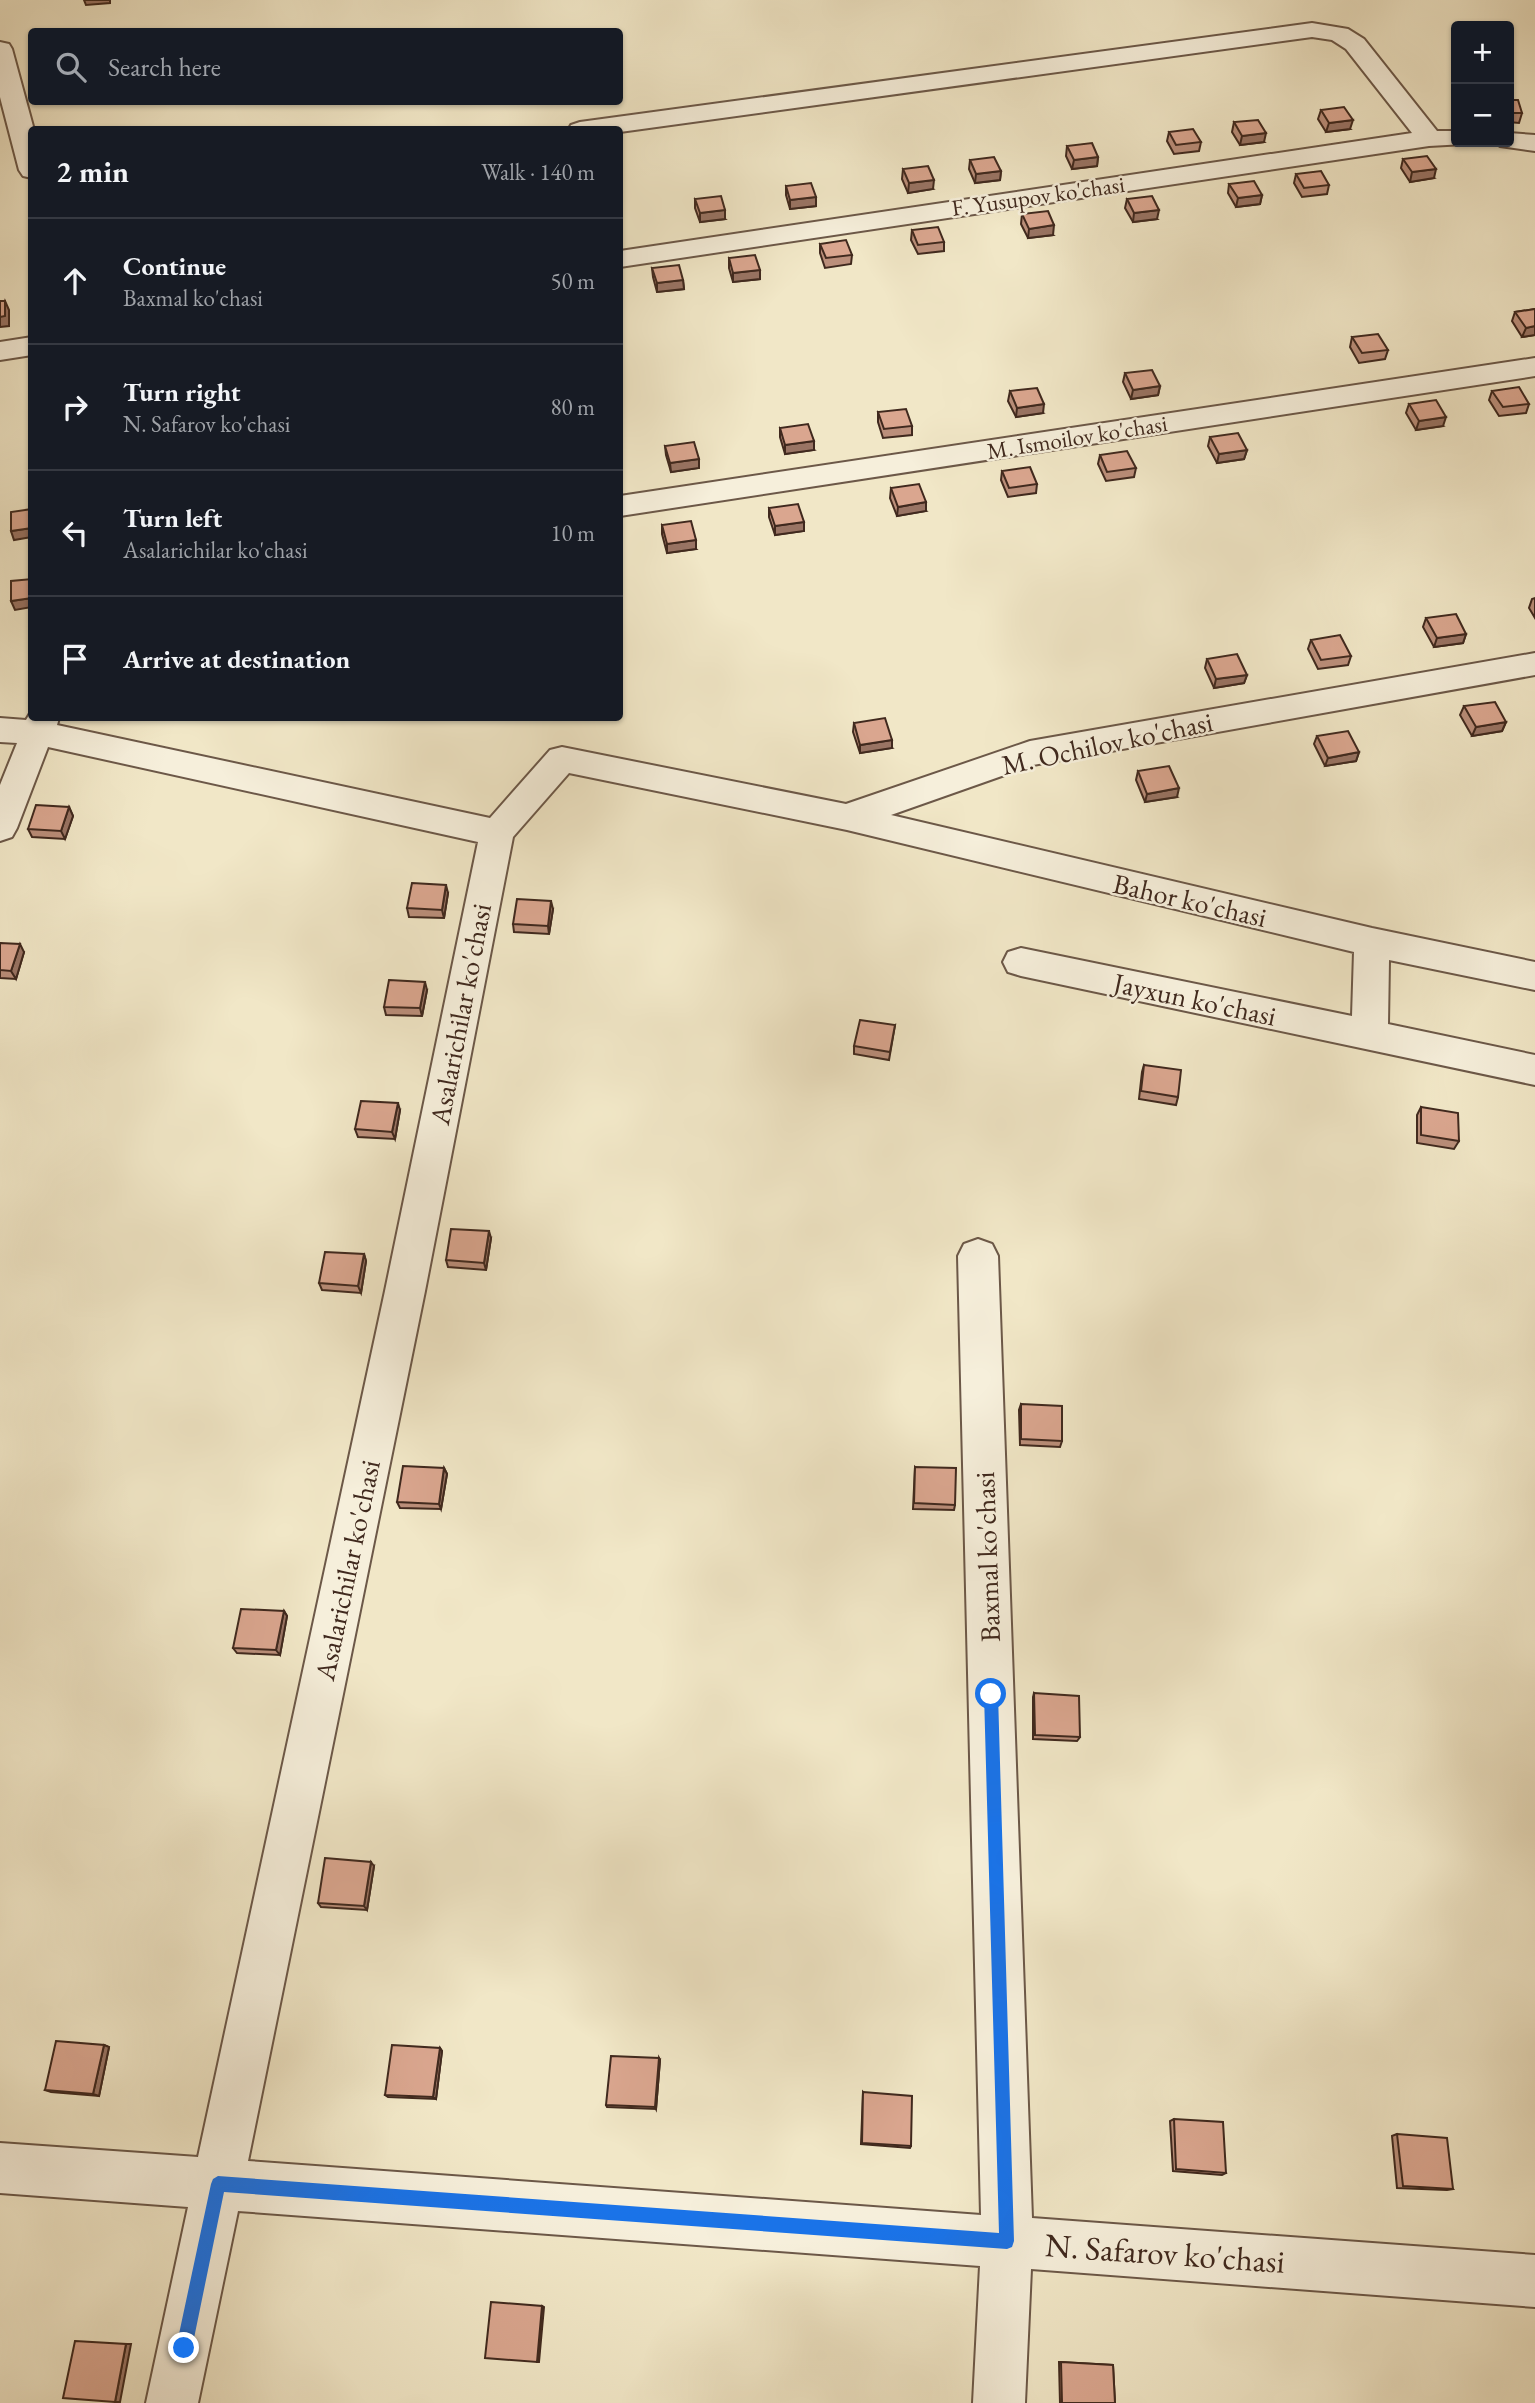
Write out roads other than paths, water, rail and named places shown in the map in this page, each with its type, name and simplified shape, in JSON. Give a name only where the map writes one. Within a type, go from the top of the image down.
[{"type":"street","points":[[609,126],[1312,30],[1339,34],[1355,44],[1429,138]]},
{"type":"street","points":[[0,49],[28,155]]},
{"type":"street","name":"F. Yusupov ko'chasi","points":[[623,259],[1429,138],[1451,139]]},
{"type":"street","points":[[1514,141],[1535,143]]},
{"type":"street","points":[[0,351],[28,347]]},
{"type":"street","name":"M. Ismoilov ko'chasi","points":[[623,506],[1535,367]]},
{"type":"street","name":"M. Ochilov ko'chasi","points":[[847,817],[1030,753],[1535,664]]},
{"type":"street","points":[[0,828],[40,725]]},
{"type":"street","points":[[0,730],[40,725],[497,833]]},
{"type":"street","name":"Asalarichilar ko'chasi","points":[[172,2403],[408,1278],[497,833],[562,759],[847,817]]},
{"type":"street","name":"Bahor ko'chasi","points":[[847,817],[1372,942],[1535,976]]},
{"type":"street","points":[[1370,1035],[1372,942]]},
{"type":"street","name":"Jayxun ko'chasi","points":[[1021,962],[1535,1070]]},
{"type":"street","name":"Baxmal ko'chasi","points":[[978,1256],[1007,2241],[999,2403]]},
{"type":"street","name":"N. Safarov ko'chasi","points":[[0,2168],[1535,2281]]}]
